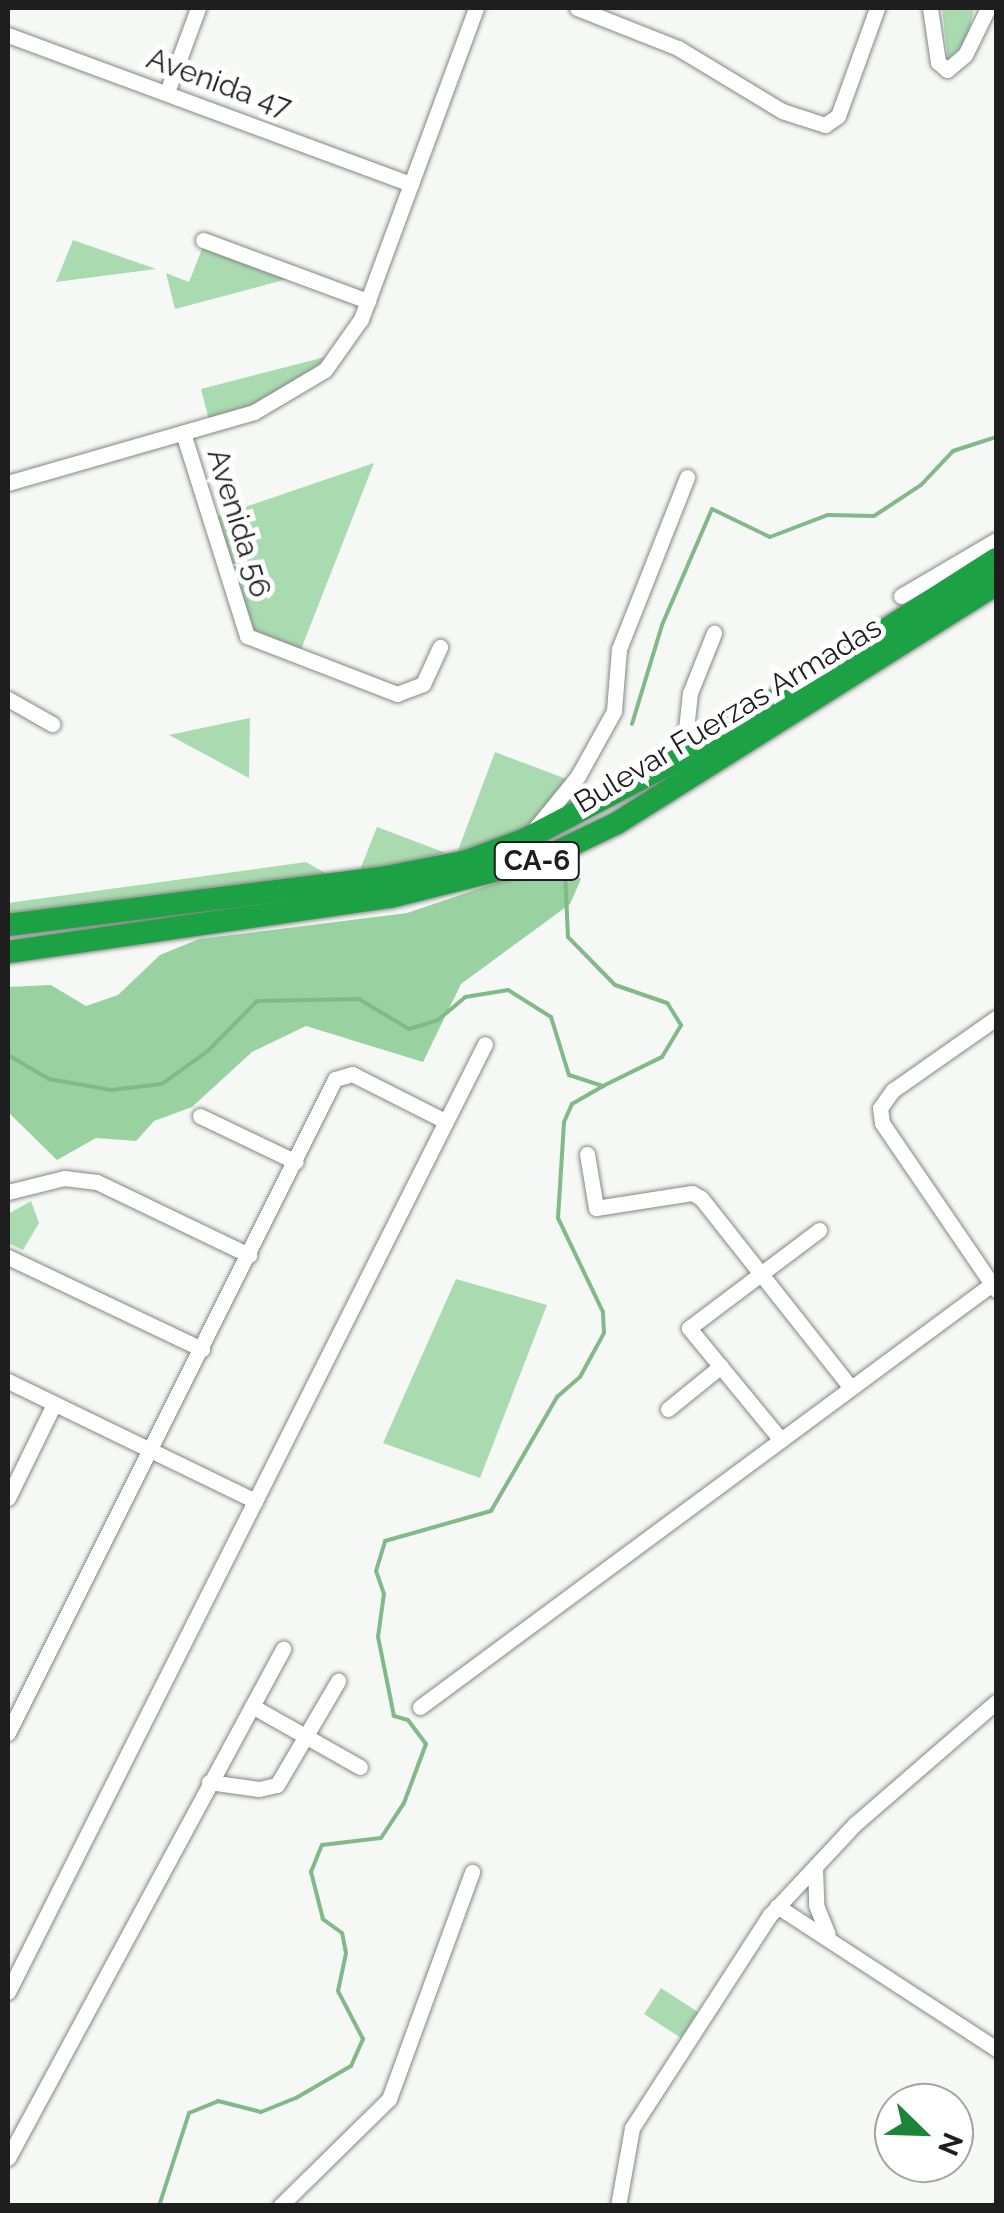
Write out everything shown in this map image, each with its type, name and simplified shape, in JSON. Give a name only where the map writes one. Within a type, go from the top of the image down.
[{"type":"highway","name":"Bulevar Fuerzas Armadas","points":[[8,926],[387,877],[467,861],[524,840],[683,758],[996,559]]},
{"type":"highway","name":"Bulevar Fuerzas Armadas","points":[[8,952],[390,897],[542,859],[617,822],[996,584]]},
{"type":"street","points":[[167,92],[198,8]]},
{"type":"street","points":[[8,482],[182,434],[295,393],[345,347],[368,301],[476,8]]},
{"type":"street","points":[[577,8],[678,48],[782,111],[825,125],[838,116],[877,8]]},
{"type":"street","points":[[930,8],[938,62],[948,70],[965,55],[988,8]]},
{"type":"street","name":"Avenida 47","points":[[8,34],[412,184]]},
{"type":"street","points":[[203,240],[368,301]]},
{"type":"street","name":"Avenida 56","points":[[182,434],[247,636],[397,694],[423,684],[440,647]]},
{"type":"street","points":[[524,840],[578,776],[606,728],[620,688],[620,649],[687,477]]},
{"type":"street","points":[[900,596],[996,540]]},
{"type":"street","points":[[683,758],[690,693],[714,633]]},
{"type":"street","points":[[8,699],[52,724]]},
{"type":"street","points":[[420,1707],[995,1285],[882,1123],[880,1108],[893,1090],[996,1018]]},
{"type":"street","points":[[8,1992],[485,1044]]},
{"type":"street","points":[[8,1733],[342,1074],[445,1121]]},
{"type":"street","points":[[200,1116],[296,1162]]},
{"type":"street","points":[[587,1154],[596,1208],[692,1193],[762,1273],[851,1388]]},
{"type":"street","points":[[8,1192],[64,1178],[97,1182],[249,1255]]},
{"type":"street","points":[[781,1440],[690,1328],[819,1230]]},
{"type":"street","points":[[8,1257],[202,1349]]},
{"type":"street","points":[[668,1408],[721,1366]]},
{"type":"street","points":[[8,1381],[255,1501]]},
{"type":"street","points":[[8,1498],[54,1404]]},
{"type":"street","points":[[8,2158],[283,1649]]},
{"type":"street","points":[[210,1782],[270,1789],[283,1779],[338,1681]]},
{"type":"street","points":[[618,2206],[632,2128],[777,1906],[855,1824],[996,1702]]},
{"type":"street","points":[[252,1706],[360,1767]]},
{"type":"street","points":[[815,1867],[816,1904],[830,1937]]},
{"type":"street","points":[[280,2206],[389,2099],[472,1872]]},
{"type":"street","points":[[777,1906],[830,1937],[996,2049]]},
{"type":"green space","points":[[942,8],[974,8],[967,42],[948,59]]},
{"type":"green space","points":[[73,240],[156,269],[56,282]]},
{"type":"green space","points":[[204,244],[295,277],[175,309],[166,273],[189,282]]},
{"type":"green space","points":[[333,355],[253,407],[209,420],[201,389]]},
{"type":"green space","points":[[374,463],[300,652],[251,631],[216,517]]},
{"type":"green space","points":[[250,718],[249,778],[169,735]]},
{"type":"green space","points":[[495,752],[569,780],[524,834],[457,853]]},
{"type":"green space","points":[[377,827],[446,853],[358,875]]},
{"type":"green space","points":[[561,861],[581,879],[570,904],[461,984],[423,1062],[306,1026],[252,1052],[192,1107],[154,1121],[136,1141],[96,1138],[57,1160],[8,1112],[8,987],[51,985],[86,1006],[118,995],[160,955],[199,939],[407,913]]},
{"type":"green space","points":[[306,862],[334,878],[8,921],[8,903]]},
{"type":"green space","points":[[31,1201],[39,1223],[23,1250],[8,1243],[8,1214]]},
{"type":"green space","points":[[456,1279],[547,1305],[480,1478],[383,1443]]},
{"type":"green space","points":[[661,1988],[698,2012],[681,2038],[644,2014]]},
{"type":"waterway","points":[[632,724],[662,625],[712,509],[770,537],[828,515],[874,516],[921,485],[953,451],[996,437]]},
{"type":"waterway","points":[[8,1055],[49,1079],[111,1090],[162,1084],[208,1051],[257,1001],[359,999],[409,1029],[438,1020],[465,997],[508,990],[551,1017],[569,1075],[603,1086],[662,1057],[681,1025],[667,1003],[615,985],[568,937],[565,870]]},
{"type":"waterway","points":[[159,2206],[189,2113],[218,2101],[261,2112],[296,2098],[351,2066],[363,2039],[338,1991],[346,1953],[342,1933],[323,1919],[311,1872],[322,1845],[381,1838],[404,1803],[426,1744],[408,1720],[394,1716],[378,1637],[384,1594],[376,1571],[385,1541],[491,1511],[557,1397],[580,1377],[604,1333],[603,1312],[558,1218],[564,1122],[572,1104],[603,1086]]}]
